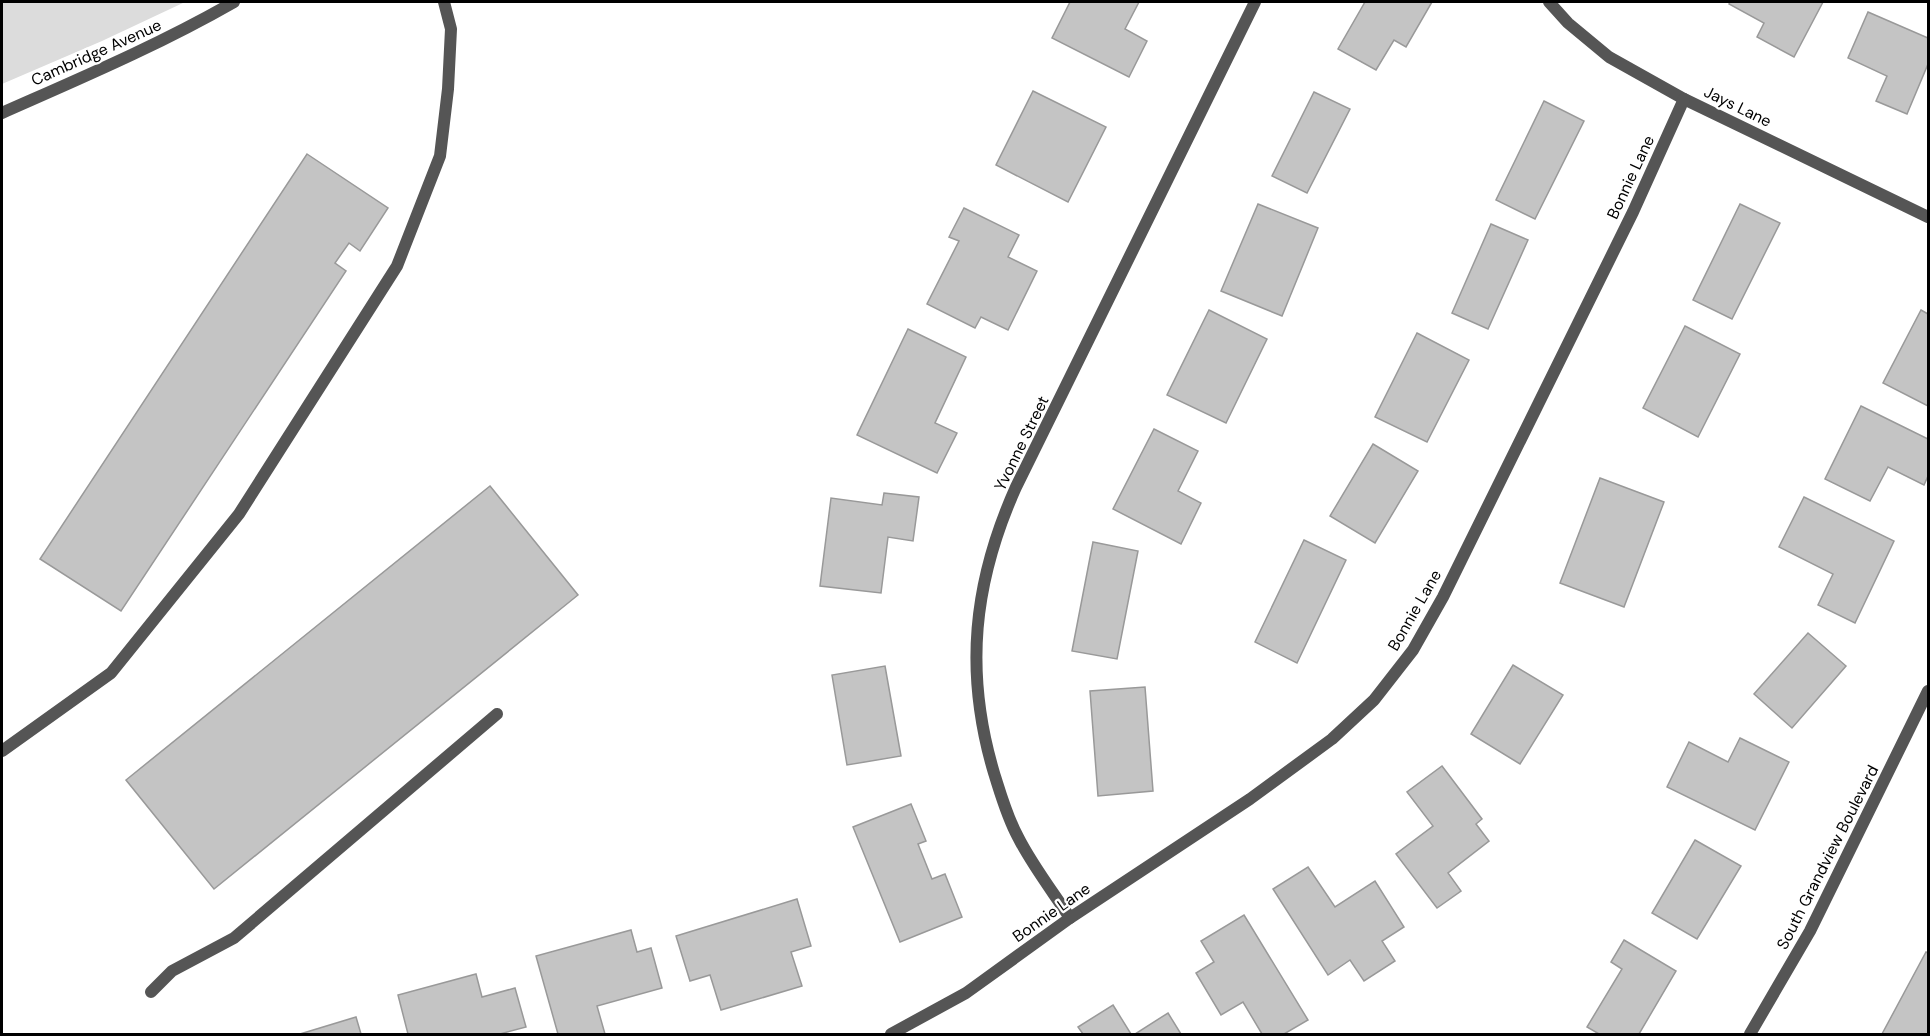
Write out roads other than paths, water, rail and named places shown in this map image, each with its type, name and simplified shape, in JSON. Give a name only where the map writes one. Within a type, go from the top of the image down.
[{"type":"street","name":"Cambridge Avenue","points":[[2,113],[174,35],[234,2]]},
{"type":"street","points":[[2,751],[111,673],[239,514],[397,266],[440,156],[448,89],[451,29],[444,2]]},
{"type":"street","name":"Yvonne Street","points":[[1070,918],[1018,838],[1005,808],[983,736],[978,699],[976,636],[988,566],[1000,524],[1017,488],[1255,2]]},
{"type":"street","name":"Jays Lane","points":[[1549,2],[1568,23],[1609,57],[1684,99],[1929,217]]},
{"type":"street","name":"Bonnie Lane","points":[[891,1035],[966,993],[1070,918],[1250,799],[1332,739],[1374,700],[1413,650],[1443,597],[1633,212],[1684,99]]},
{"type":"street","name":"South Grandview Boulevard","points":[[1750,1035],[1810,931],[1929,691]]},
{"type":"street","points":[[151,992],[172,971],[234,938],[497,714]]}]
